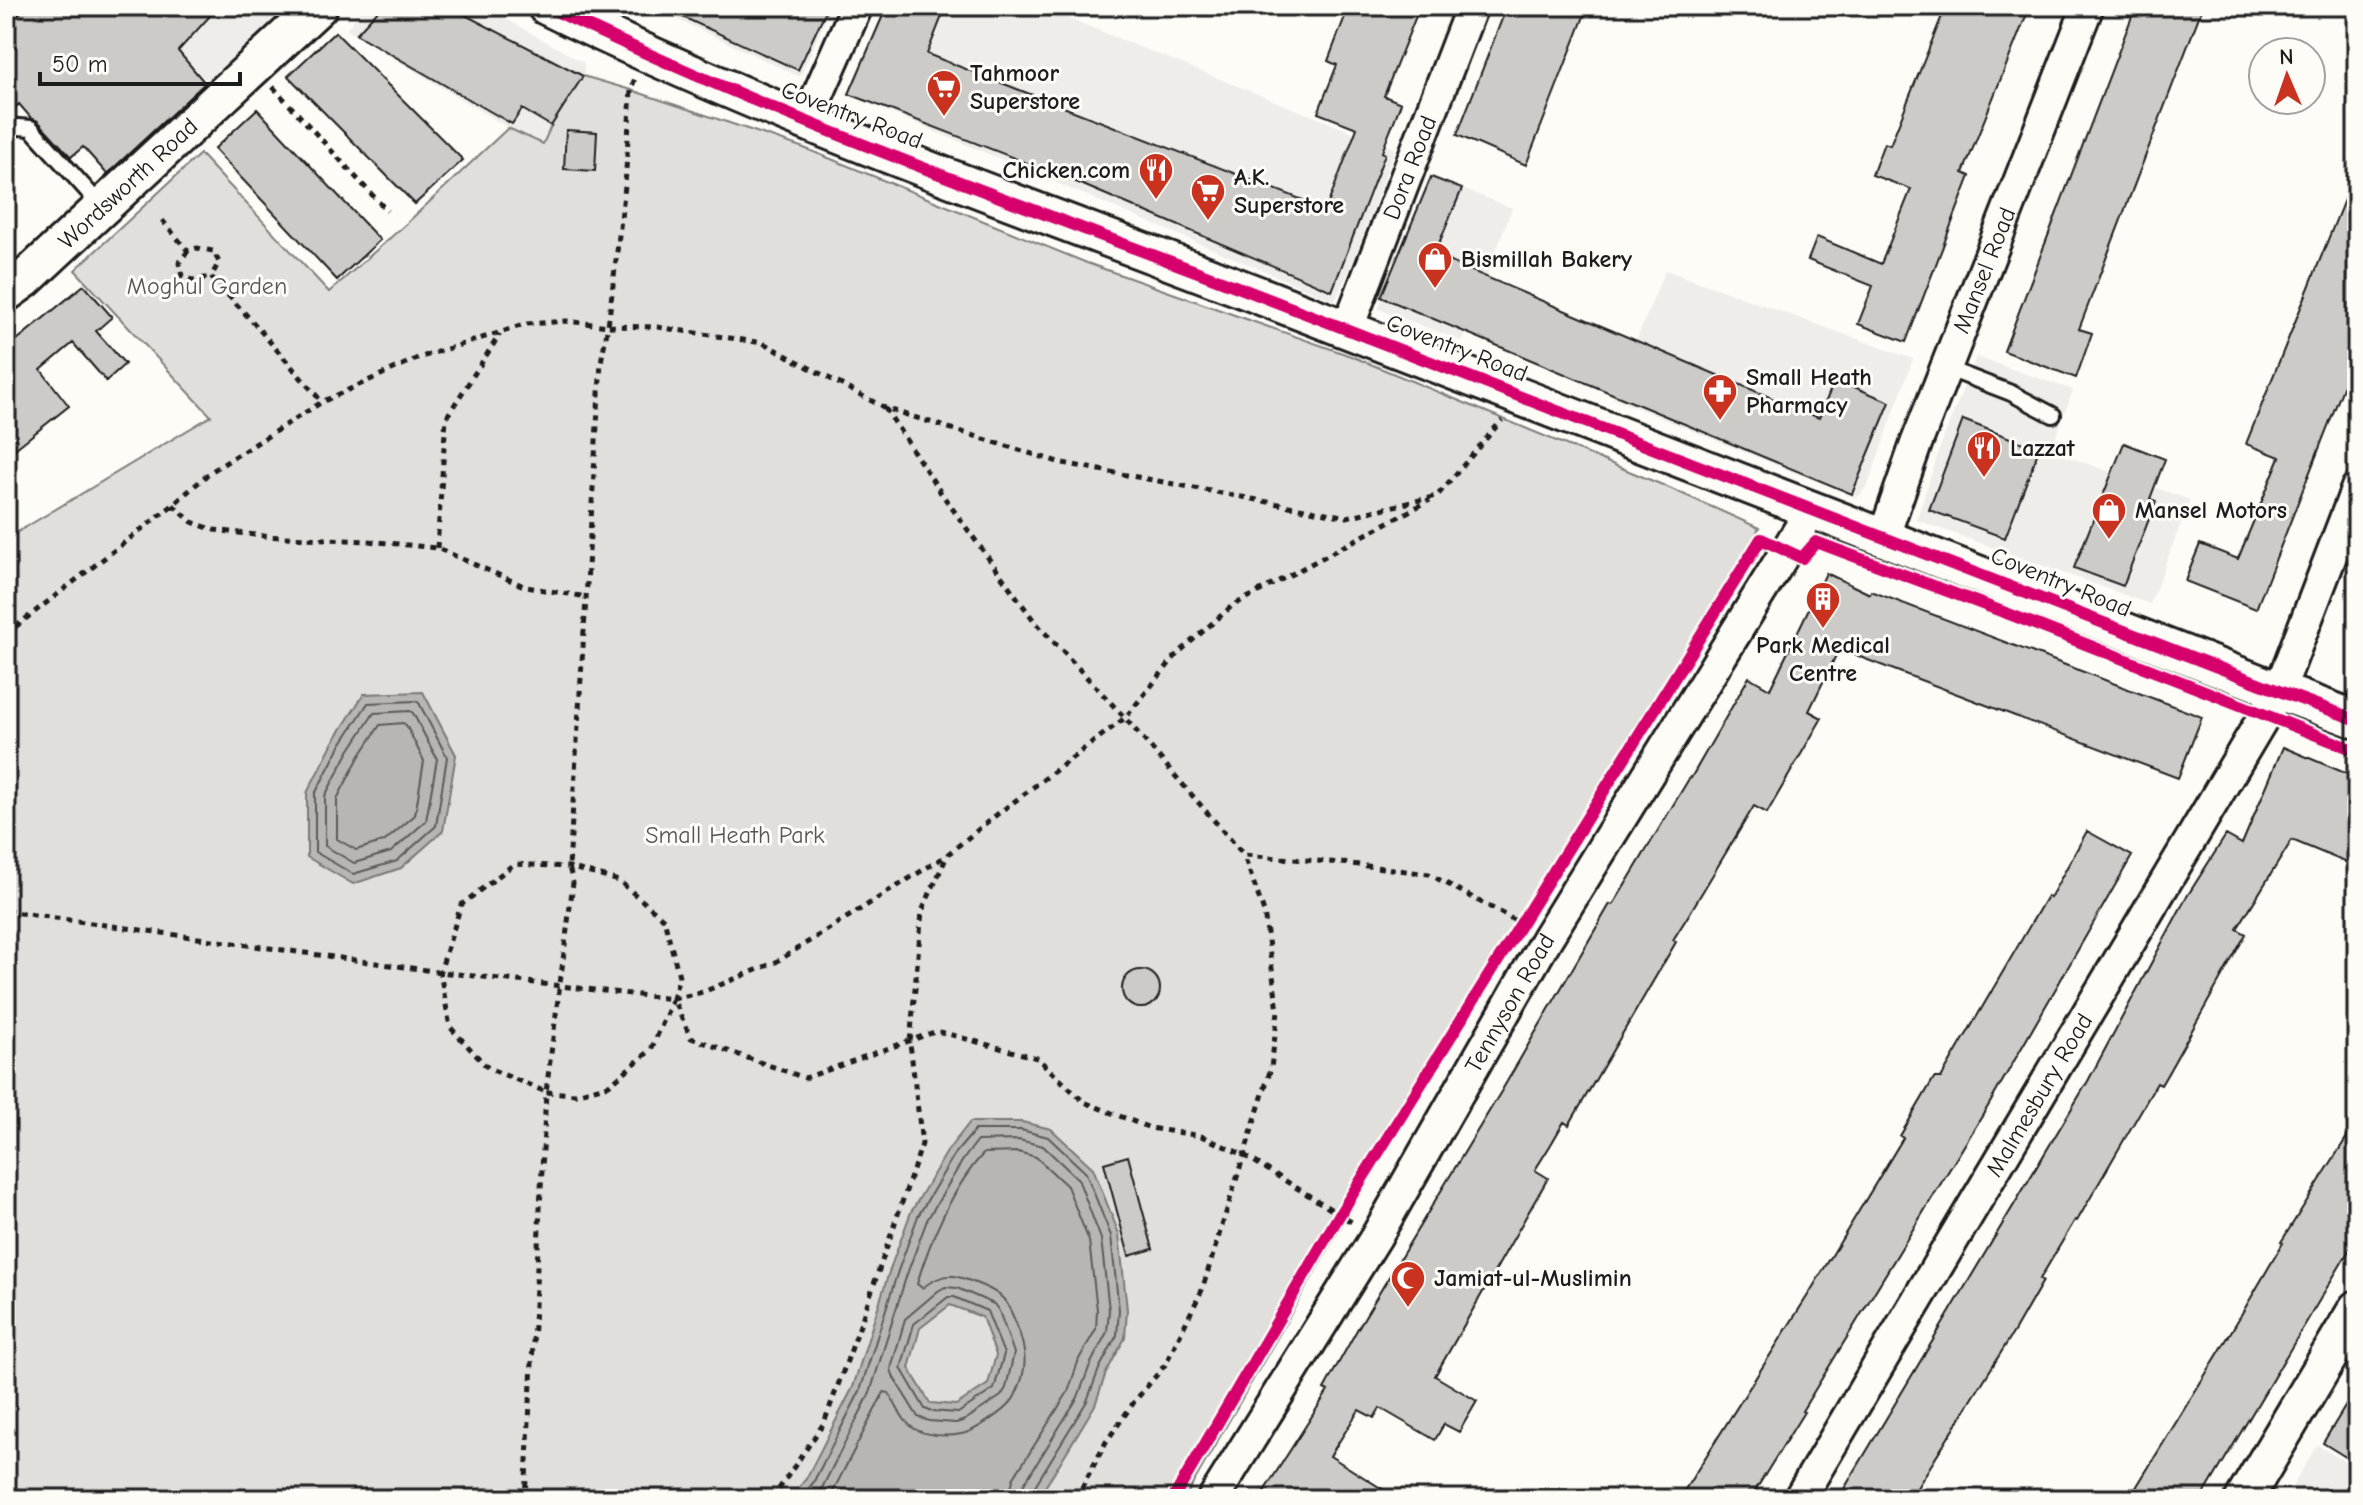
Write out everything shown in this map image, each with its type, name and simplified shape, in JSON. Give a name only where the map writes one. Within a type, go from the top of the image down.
[{"type":"street","name":"Wordsworth Road","points":[[12,280],[103,207],[319,6]]},
{"type":"street","name":"Coventry Road","points":[[546,6],[643,53],[806,122],[2357,720]]},
{"type":"street","points":[[806,122],[857,6]]},
{"type":"street","name":"Dora Road","points":[[1347,330],[1472,6]]},
{"type":"street","name":"Mansel Road","points":[[1884,536],[1946,368],[2088,6]]},
{"type":"street","name":"Malmesbury Road","points":[[1799,1499],[2279,691],[2357,488]]},
{"type":"street","name":"Tennyson Road","points":[[1213,1499],[1376,1237],[1547,938],[1812,509]]},
{"type":"street","points":[[2244,1499],[2357,1309]]},
{"type":"lane","points":[[6,126],[31,128],[103,207]]},
{"type":"lane","points":[[1946,368],[2011,393],[2053,415]]},
{"type":"path","points":[[525,1499],[546,1092],[573,883],[569,867],[601,362],[625,186],[631,90],[643,53]]},
{"type":"path","points":[[254,66],[387,211]]},
{"type":"path","points":[[162,220],[188,251]]},
{"type":"path","points":[[197,248],[213,251],[219,262],[211,277],[192,280],[182,276],[179,263],[188,251],[197,248]]},
{"type":"path","points":[[211,277],[322,402]]},
{"type":"path","points":[[6,634],[173,505],[209,473],[322,402],[418,358],[527,324],[567,321],[657,327],[763,343],[885,408],[1058,462],[1347,517],[1437,496]]},
{"type":"path","points":[[437,548],[446,418],[500,334]]},
{"type":"path","points":[[6,911],[560,986],[673,999],[703,992],[776,962],[948,854],[1125,718],[1178,653],[1232,606],[1437,496],[1503,419],[1527,399]]},
{"type":"path","points":[[885,408],[941,493],[1035,622],[1125,718],[1244,855],[1264,912],[1278,1011],[1271,1068],[1202,1290],[1165,1365],[1106,1442],[1076,1499]]},
{"type":"path","points":[[173,505],[192,522],[214,530],[437,548],[526,587],[587,597]]},
{"type":"path","points":[[772,1499],[824,1423],[922,1144],[910,1043],[922,911],[948,854]]},
{"type":"path","points":[[1244,855],[1429,874],[1547,938]]},
{"type":"path","points":[[514,864],[569,867],[619,881],[664,919],[679,976],[673,999],[651,1050],[609,1085],[576,1094],[546,1092],[488,1068],[450,1027],[440,972],[461,905],[514,864]]},
{"type":"path","points":[[673,999],[691,1038],[805,1078],[937,1031],[1037,1058],[1084,1102],[1150,1128],[1201,1136],[1244,1155],[1376,1237]]},
{"type":"shaded area","points":[[138,6],[297,6],[212,87]]},
{"type":"shaded area","points":[[365,6],[483,6],[584,63],[584,73],[543,145],[508,128],[346,29]]},
{"type":"shaded area","points":[[649,6],[831,6],[800,77]]},
{"type":"shaded area","points":[[886,6],[1037,6],[1395,149],[1356,255],[1335,301],[849,95]]},
{"type":"shaded area","points":[[1431,177],[1512,208],[1462,341],[1378,309]]},
{"type":"shaded area","points":[[1665,270],[1913,359],[1868,485],[1857,498],[1613,398]]},
{"type":"shaded area","points":[[1976,357],[2073,390],[2051,451],[2190,500],[2150,604],[1916,520],[1944,436]]},
{"type":"shaded area","points":[[2317,1445],[2357,1469],[2357,1499],[2285,1499]]},
{"type":"green space","name":"Small Heath Park","points":[[583,76],[804,148],[1087,263],[1351,356],[1759,528],[1561,871],[1348,1215],[1184,1499],[6,1499],[6,539],[211,416],[75,270],[200,154],[329,292],[508,128],[543,144]]},
{"type":"water","points":[[423,692],[456,755],[443,831],[401,868],[353,884],[307,857],[307,793],[333,742],[364,694]]},
{"type":"water","points":[[970,1122],[1022,1122],[1051,1129],[1093,1168],[1119,1234],[1127,1310],[1125,1338],[1106,1373],[1095,1405],[1038,1499],[789,1499],[806,1479],[853,1387],[911,1212],[948,1150]],"holes":[[[950,1305],[982,1317],[996,1355],[988,1384],[956,1405],[930,1403],[909,1368],[920,1328]]]},
{"type":"building","points":[[28,6],[219,6],[178,51],[205,83],[107,174],[83,147],[71,157],[19,104],[6,116],[6,25]]},
{"type":"building","points":[[382,6],[448,6],[583,76],[551,126],[522,109],[512,124],[356,34]]},
{"type":"building","points":[[659,6],[828,6],[798,70]]},
{"type":"building","points":[[887,6],[946,6],[927,54],[1326,209],[1357,128],[1318,113],[1337,65],[1328,61],[1349,6],[1420,6],[1384,96],[1401,103],[1382,152],[1385,154],[1332,291],[1076,182],[849,94]]},
{"type":"building","points":[[1507,6],[1588,6],[1526,165],[1457,135]]},
{"type":"building","points":[[1946,6],[2030,6],[1963,173],[1970,176],[1906,342],[1858,324],[1873,286],[1808,260],[1817,237],[1881,264],[1911,189],[1872,175],[1884,143],[1890,145]]},
{"type":"building","points":[[2136,6],[2203,6],[2079,329],[2092,333],[2076,378],[2004,351]]},
{"type":"building","points":[[335,32],[463,160],[415,204],[288,76]]},
{"type":"building","points":[[257,109],[380,240],[337,280],[214,149]]},
{"type":"building","points":[[566,130],[597,132],[595,171],[564,169]]},
{"type":"building","points":[[2356,170],[2357,352],[2256,609],[2185,581],[2200,544],[2238,559],[2280,457],[2246,444]]},
{"type":"building","points":[[1431,177],[1462,189],[1434,255],[1819,418],[1835,379],[1890,402],[1852,494],[1381,297]]},
{"type":"building","points":[[84,285],[112,317],[96,331],[125,364],[106,381],[73,343],[41,370],[69,406],[6,456],[6,349]]},
{"type":"building","name":"Lazzat","points":[[1963,420],[2039,449],[2005,538],[1929,510]]},
{"type":"building","points":[[2124,443],[2165,459],[2150,499],[2156,501],[2123,586],[2074,568]]},
{"type":"building","points":[[1826,573],[1870,594],[1871,591],[2202,717],[2178,778],[1839,649],[1809,711],[1822,718],[1767,813],[1754,806],[1673,940],[1676,942],[1569,1125],[1564,1122],[1535,1170],[1548,1178],[1435,1376],[1477,1401],[1459,1432],[1444,1424],[1435,1440],[1380,1408],[1374,1418],[1359,1410],[1330,1456],[1398,1499],[1259,1499],[1328,1391],[1324,1389],[1358,1328],[1749,677],[1770,689]]},
{"type":"building","points":[[2283,747],[2357,778],[2357,867],[2292,840],[2237,929],[2246,934],[2168,1073],[2161,1085],[2157,1083],[2040,1279],[2043,1281],[2015,1330],[1910,1499],[1838,1499],[2088,1081],[2186,898],[2226,835],[2242,844]]},
{"type":"building","points":[[2087,831],[2132,856],[1987,1108],[1804,1412],[1750,1499],[1679,1499],[1808,1295],[1903,1138],[1900,1136],[1934,1078],[1941,1078]]},
{"type":"building","points":[[1141,970],[1154,976],[1160,989],[1154,1002],[1141,1008],[1128,1002],[1122,989],[1128,976]]},
{"type":"building","points":[[2357,1121],[2357,1237],[2209,1486],[2201,1499],[2129,1499],[2221,1349],[2281,1242]]},
{"type":"building","points":[[1128,1156],[1153,1249],[1129,1256],[1104,1163]]},
{"type":"building","points":[[2357,1387],[2357,1464],[2323,1443]]},
{"type":"cycle path","points":[[546,6],[716,84],[890,155],[2357,720]]},
{"type":"cycle path","points":[[1173,1499],[1340,1214],[1761,539],[1802,558],[1816,542],[2357,751]]},
{"type":"place","name":"Tahmoor Superstore","points":[[944,118]]},
{"type":"place","name":"Chicken.com","points":[[1156,201]]},
{"type":"place","name":"A.K. Superstore","points":[[1208,222]]},
{"type":"place","name":"Bismillah Bakery","points":[[1435,290]]},
{"type":"place","name":"Small Heath Pharmacy","points":[[1720,422]]},
{"type":"place","name":"Lazzat","points":[[1984,479]]},
{"type":"place","name":"Mansel Motors","points":[[2109,541]]},
{"type":"place","name":"Park Medical Centre","points":[[1823,630]]},
{"type":"place","name":"Jamiat-ul-Muslimin","points":[[1408,1309]]},
{"type":"park label","name":"Moghul Garden","points":[[207,286]]}]
